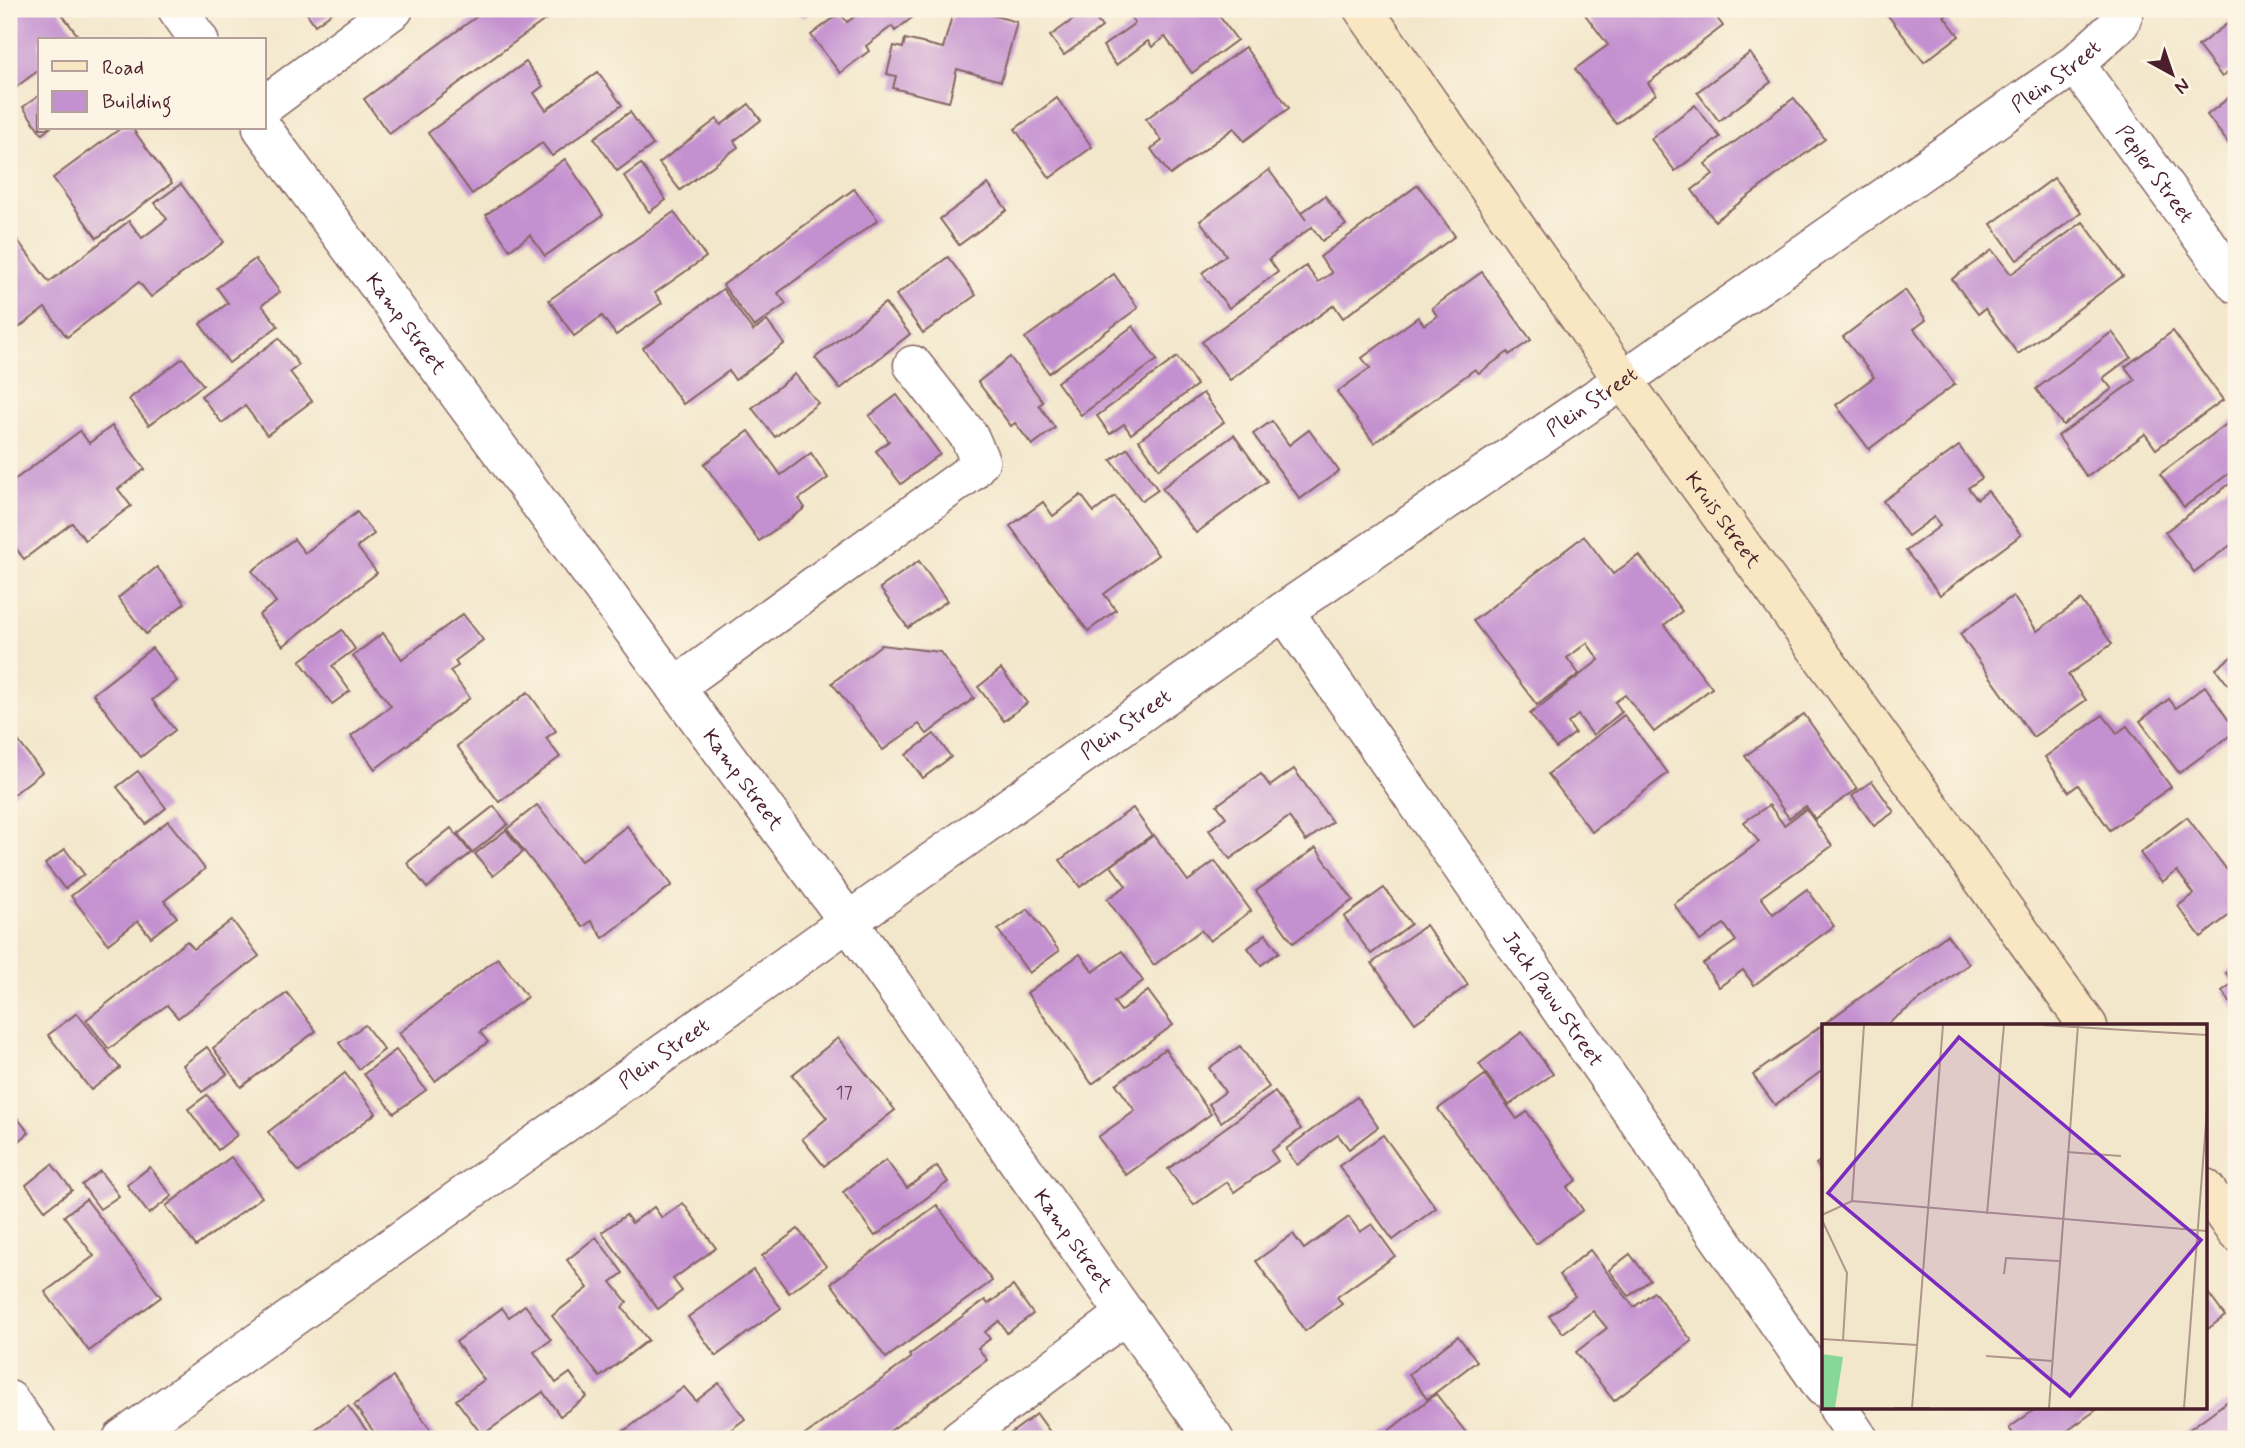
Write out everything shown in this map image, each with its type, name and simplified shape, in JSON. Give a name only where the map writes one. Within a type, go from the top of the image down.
[{"type":"street","points":[[177,9],[198,38]]},
{"type":"street","points":[[266,105],[394,9]]},
{"type":"street","name":"Kruis Street","points":[[1363,9],[1623,380],[2087,1024]]},
{"type":"street","name":"Plein Street","points":[[122,1439],[1284,611],[1623,380],[2075,64],[2120,23],[2125,9]]},
{"type":"street","name":"Pepler Street","points":[[2075,64],[2236,284]]},
{"type":"street","name":"Kamp Street","points":[[263,130],[848,921],[1214,1439]]},
{"type":"street","points":[[676,687],[971,471],[980,461],[969,436],[913,365]]},
{"type":"street","name":"Jack Pauw Street","points":[[1284,611],[1822,1386]]},
{"type":"street","points":[[2206,1189],[2236,1232]]},
{"type":"street","points":[[959,1439],[1126,1314]]},
{"type":"street","points":[[9,1400],[37,1439]]},
{"type":"street","points":[[1839,1410],[1860,1439]]},
{"type":"building","points":[[16,9],[58,9],[80,38],[38,38],[38,71],[11,91],[9,88],[9,14]]},
{"type":"building","points":[[304,9],[337,9],[315,25]]},
{"type":"building","points":[[487,9],[560,9],[389,134],[364,99]]},
{"type":"building","points":[[796,9],[815,9],[803,18]]},
{"type":"building","points":[[865,9],[923,9],[895,31],[892,26],[866,46],[869,51],[840,73],[811,35],[840,13],[847,22]]},
{"type":"building","points":[[954,9],[969,9],[1017,22],[1001,81],[957,69],[949,102],[893,88],[896,76],[887,74],[894,46],[903,48],[905,39],[943,48]]},
{"type":"building","points":[[1088,9],[1102,27],[1064,55],[1050,36]]},
{"type":"building","points":[[1125,9],[1214,9],[1237,40],[1192,73],[1165,37],[1152,47],[1148,41],[1116,65],[1103,46],[1135,23]]},
{"type":"building","points":[[1581,9],[1645,9],[1649,14],[1656,9],[1710,9],[1723,26],[1648,83],[1656,94],[1616,124],[1575,69],[1608,45]]},
{"type":"building","points":[[1883,9],[1954,9],[1944,16],[1959,36],[1924,62]]},
{"type":"building","points":[[2236,17],[2236,66],[2222,77],[2198,46]]},
{"type":"building","points":[[1245,47],[1289,108],[1244,141],[1234,128],[1170,175],[1151,149],[1162,141],[1146,119]]},
{"type":"building","points":[[1750,53],[1771,82],[1719,121],[1697,92]]},
{"type":"building","points":[[526,62],[543,86],[534,93],[546,110],[598,72],[622,105],[552,156],[542,143],[472,194],[428,133]]},
{"type":"building","points":[[2236,92],[2236,138],[2229,144],[2207,115]]},
{"type":"building","points":[[38,96],[38,128],[23,107]]},
{"type":"building","points":[[1057,98],[1092,147],[1050,178],[1015,129]]},
{"type":"building","points":[[1794,98],[1825,139],[1715,221],[1692,190],[1713,174],[1705,164]]},
{"type":"building","points":[[749,104],[761,120],[734,141],[738,147],[680,190],[659,163],[717,119],[721,125]]},
{"type":"building","points":[[1695,105],[1720,137],[1675,171],[1651,139]]},
{"type":"building","points":[[630,112],[653,145],[617,171],[594,138]]},
{"type":"building","points":[[118,130],[133,130],[172,183],[97,238],[53,178]]},
{"type":"building","points":[[565,159],[603,215],[545,256],[530,235],[510,250],[486,215]]},
{"type":"building","points":[[641,164],[666,200],[649,212],[624,176]]},
{"type":"building","points":[[1269,170],[1306,220],[1301,213],[1325,196],[1346,225],[1322,241],[1312,227],[1269,259],[1278,272],[1229,308],[1202,273],[1226,255],[1200,221]]},
{"type":"building","points":[[2054,178],[2081,213],[2017,260],[1991,224]]},
{"type":"building","points":[[181,184],[224,242],[151,297],[139,282],[67,337],[45,308],[9,335],[9,229],[49,282],[129,221],[142,238],[167,219],[155,203]]},
{"type":"building","points":[[988,184],[1007,210],[959,245],[940,219]]},
{"type":"building","points":[[1418,185],[1455,236],[1343,318],[1334,305],[1230,380],[1202,342],[1306,266],[1318,282],[1332,273],[1320,257]]},
{"type":"building","points":[[854,189],[878,220],[778,293],[786,304],[754,327],[723,285]]},
{"type":"building","points":[[674,212],[706,257],[655,293],[662,303],[616,335],[602,316],[574,336],[549,300]]},
{"type":"building","points":[[2083,222],[2123,276],[2018,354],[1985,309],[1978,314],[1952,279],[1992,250],[2011,274]]},
{"type":"building","points":[[948,257],[976,295],[923,333],[896,295]]},
{"type":"building","points":[[255,259],[280,292],[262,305],[278,326],[229,363],[200,324],[228,303],[217,288]]},
{"type":"building","points":[[1482,272],[1531,340],[1509,355],[1508,352],[1479,373],[1475,369],[1374,443],[1337,392],[1370,368],[1362,358],[1418,317],[1424,325],[1437,316],[1432,308]]},
{"type":"building","points":[[1114,274],[1138,308],[1049,373],[1025,338]]},
{"type":"building","points":[[723,289],[753,331],[767,321],[784,344],[735,380],[729,371],[683,404],[643,348]]},
{"type":"building","points":[[1905,290],[1926,320],[1914,329],[1955,384],[1869,449],[1836,405],[1874,377],[1843,337]]},
{"type":"building","points":[[885,303],[910,334],[840,389],[815,358]]},
{"type":"building","points":[[1133,326],[1157,360],[1081,415],[1057,382]]},
{"type":"building","points":[[2173,331],[2223,400],[2156,449],[2145,434],[2087,477],[2058,436],[2135,380],[2125,367]]},
{"type":"building","points":[[2112,332],[2131,357],[2103,378],[2112,389],[2063,425],[2036,389]]},
{"type":"building","points":[[279,338],[299,365],[290,372],[312,401],[267,435],[245,406],[222,423],[201,396]]},
{"type":"building","points":[[1010,357],[1043,402],[1039,405],[1055,428],[1032,445],[1015,423],[1011,426],[978,382]]},
{"type":"building","points":[[1177,357],[1197,385],[1131,434],[1124,424],[1110,434],[1097,416]]},
{"type":"building","points":[[183,358],[203,385],[149,425],[129,399]]},
{"type":"building","points":[[795,374],[818,403],[775,437],[752,408]]},
{"type":"building","points":[[1203,393],[1224,422],[1159,469],[1139,440]]},
{"type":"building","points":[[897,395],[940,454],[901,484],[876,451],[889,441],[869,416]]},
{"type":"building","points":[[2236,417],[2236,468],[2184,507],[2160,474]]},
{"type":"building","points":[[1272,421],[1289,445],[1309,430],[1339,471],[1300,499],[1253,434]]},
{"type":"building","points":[[112,426],[145,469],[118,489],[131,506],[85,540],[72,523],[24,559],[9,539],[9,503],[12,501],[9,497],[9,484],[80,431],[89,443]]},
{"type":"building","points":[[749,431],[781,475],[811,453],[828,478],[799,499],[805,508],[759,541],[704,464]]},
{"type":"building","points":[[1234,435],[1267,481],[1196,533],[1162,488]]},
{"type":"building","points":[[1959,446],[1982,478],[1968,488],[1977,499],[1988,491],[2021,535],[1940,595],[1906,551],[1940,526],[1934,517],[1908,536],[1883,501]]},
{"type":"building","points":[[1128,448],[1158,490],[1142,501],[1111,460]]},
{"type":"building","points":[[2236,479],[2236,541],[2194,572],[2165,532]]},
{"type":"building","points":[[1081,495],[1094,512],[1115,496],[1158,555],[1104,594],[1116,610],[1088,631],[1010,526],[1043,502],[1053,516]]},
{"type":"building","points":[[357,512],[374,534],[357,547],[377,573],[283,646],[259,615],[276,602],[252,571],[294,539],[305,553]]},
{"type":"building","points":[[1584,536],[1613,574],[1639,555],[1682,611],[1664,625],[1712,688],[1654,732],[1625,695],[1615,702],[1622,712],[1593,735],[1578,715],[1568,723],[1575,733],[1556,748],[1530,714],[1599,660],[1587,643],[1567,658],[1579,674],[1537,705],[1473,621]]},
{"type":"building","points":[[919,561],[947,601],[908,628],[880,588]]},
{"type":"building","points":[[157,567],[185,603],[146,634],[118,598]]},
{"type":"building","points":[[2013,596],[2037,631],[2081,600],[2112,644],[2068,675],[2086,700],[2033,737],[1960,634]]},
{"type":"building","points":[[463,614],[483,640],[455,661],[458,666],[450,671],[470,698],[375,769],[351,736],[391,706],[353,656],[383,633],[402,659]]},
{"type":"building","points":[[342,630],[355,649],[332,666],[350,691],[332,704],[300,661]]},
{"type":"building","points":[[881,645],[940,652],[974,698],[927,734],[919,724],[883,750],[832,683]]},
{"type":"building","points":[[152,648],[177,681],[152,700],[175,730],[141,757],[93,694]]},
{"type":"building","points":[[2236,653],[2236,695],[2216,669]]},
{"type":"building","points":[[1001,669],[1027,703],[1004,721],[978,687]]},
{"type":"building","points":[[2205,686],[2236,731],[2179,773],[2140,721],[2169,699],[2176,708]]},
{"type":"building","points":[[528,692],[556,731],[546,738],[560,757],[499,802],[457,746]]},
{"type":"building","points":[[1804,714],[1857,789],[1815,819],[1806,806],[1789,818],[1745,756]]},
{"type":"building","points":[[1624,715],[1668,773],[1592,832],[1548,774]]},
{"type":"building","points":[[2103,715],[2117,733],[2127,726],[2171,787],[2110,830],[2078,785],[2069,792],[2045,757]]},
{"type":"building","points":[[9,729],[42,772],[9,798]]},
{"type":"building","points":[[934,734],[951,757],[923,778],[906,755]]},
{"type":"building","points":[[1294,769],[1332,822],[1306,841],[1289,817],[1230,859],[1209,830],[1226,817],[1217,805],[1261,774],[1270,786]]},
{"type":"building","points":[[138,771],[166,808],[146,824],[117,787]]},
{"type":"building","points":[[1872,781],[1894,812],[1874,826],[1852,796]]},
{"type":"building","points":[[537,805],[581,861],[627,826],[672,885],[603,938],[591,921],[583,927],[507,829]]},
{"type":"building","points":[[1769,805],[1784,825],[1806,809],[1832,846],[1761,897],[1773,914],[1807,889],[1834,926],[1754,985],[1743,970],[1719,987],[1703,964],[1736,941],[1724,924],[1700,941],[1674,904],[1759,842],[1744,822]]},
{"type":"building","points":[[494,806],[508,824],[472,853],[458,834]]},
{"type":"building","points":[[1133,808],[1152,835],[1080,887],[1060,860]]},
{"type":"building","points":[[2187,817],[2227,870],[2236,862],[2236,910],[2201,937],[2178,906],[2194,894],[2177,871],[2162,882],[2140,853]]},
{"type":"building","points":[[168,821],[205,869],[164,901],[177,917],[151,937],[138,921],[108,944],[71,896]]},
{"type":"building","points":[[451,828],[471,853],[427,888],[407,863]]},
{"type":"building","points":[[506,830],[523,852],[493,876],[475,854]]},
{"type":"building","points":[[1154,835],[1188,881],[1215,861],[1251,911],[1210,941],[1201,930],[1154,965],[1107,899],[1126,886],[1111,866]]},
{"type":"building","points":[[1316,848],[1353,900],[1293,943],[1256,891]]},
{"type":"building","points":[[65,849],[84,874],[65,889],[45,864]]},
{"type":"building","points":[[1384,888],[1411,924],[1371,954],[1344,917]]},
{"type":"building","points":[[1028,909],[1059,951],[1029,973],[998,930]]},
{"type":"building","points":[[232,920],[259,956],[178,1018],[167,1005],[109,1049],[86,1020],[187,941],[194,949]]},
{"type":"building","points":[[1426,925],[1468,985],[1415,1023],[1372,963]]},
{"type":"building","points":[[1266,934],[1279,952],[1261,965],[1248,948]]},
{"type":"building","points":[[1947,935],[1969,964],[1887,1024],[1824,1024]]},
{"type":"building","points":[[1122,951],[1143,981],[1114,1002],[1121,1011],[1148,991],[1173,1025],[1092,1084],[1027,993],[1080,954],[1093,972]]},
{"type":"building","points":[[498,958],[527,997],[480,1032],[488,1042],[435,1081],[399,1033]]},
{"type":"building","points":[[2236,966],[2236,1011],[2222,991],[2233,983],[2226,973]]},
{"type":"building","points":[[287,993],[316,1031],[241,1087],[213,1048]]},
{"type":"building","points":[[77,1013],[120,1068],[91,1090],[48,1035]]},
{"type":"building","points":[[365,1025],[384,1050],[359,1069],[339,1043]]},
{"type":"building","points":[[1822,1025],[1822,1071],[1775,1105],[1753,1075]]},
{"type":"building","points":[[1522,1032],[1553,1074],[1509,1105],[1479,1064]]},
{"type":"building","points":[[838,1038],[895,1110],[824,1166],[802,1139],[827,1118],[792,1075]]},
{"type":"building","points":[[1240,1046],[1269,1087],[1221,1122],[1209,1104],[1225,1092],[1209,1068]]},
{"type":"building","points":[[207,1047],[227,1074],[202,1092],[183,1065]]},
{"type":"building","points":[[1165,1049],[1211,1114],[1126,1175],[1098,1137],[1135,1111],[1116,1084]]},
{"type":"building","points":[[396,1050],[426,1090],[394,1113],[364,1074]]},
{"type":"building","points":[[345,1073],[376,1113],[299,1172],[268,1132]]},
{"type":"building","points":[[1485,1075],[1517,1119],[1527,1112],[1577,1180],[1567,1187],[1583,1210],[1536,1244],[1438,1109]]},
{"type":"building","points":[[1275,1092],[1301,1129],[1271,1151],[1278,1161],[1234,1192],[1227,1182],[1194,1205],[1168,1169]]},
{"type":"building","points":[[207,1095],[237,1135],[218,1150],[188,1109]]},
{"type":"building","points":[[1357,1097],[1378,1127],[1349,1149],[1338,1135],[1297,1165],[1286,1149]]},
{"type":"building","points":[[9,1107],[29,1133],[9,1149]]},
{"type":"building","points":[[1383,1135],[1436,1208],[1393,1240],[1339,1166]]},
{"type":"building","points":[[231,1157],[262,1197],[196,1246],[166,1206]]},
{"type":"building","points":[[886,1160],[907,1188],[937,1166],[948,1182],[875,1236],[843,1192]]},
{"type":"building","points":[[1822,1160],[1822,1172],[1816,1164]]},
{"type":"building","points":[[52,1164],[72,1190],[45,1210],[26,1185]]},
{"type":"building","points":[[150,1167],[172,1196],[149,1214],[127,1185]]},
{"type":"building","points":[[100,1171],[119,1196],[100,1209],[82,1185]]},
{"type":"building","points":[[86,1199],[161,1297],[89,1351],[45,1292],[94,1256],[64,1216]]},
{"type":"building","points":[[683,1203],[716,1248],[673,1279],[682,1291],[658,1309],[602,1232],[626,1215],[632,1223],[654,1207],[662,1218]]},
{"type":"building","points":[[937,1205],[992,1281],[886,1358],[831,1283]]},
{"type":"building","points":[[1349,1217],[1360,1232],[1372,1224],[1395,1256],[1337,1297],[1342,1304],[1305,1331],[1256,1261],[1293,1234],[1304,1249]]},
{"type":"building","points":[[798,1229],[826,1266],[789,1293],[762,1256]]},
{"type":"building","points":[[596,1237],[623,1273],[611,1282],[627,1302],[622,1307],[648,1340],[600,1377],[552,1316],[588,1288],[567,1260]]},
{"type":"building","points":[[1590,1250],[1634,1307],[1654,1292],[1692,1341],[1614,1401],[1576,1352],[1607,1328],[1593,1311],[1563,1333],[1549,1316],[1575,1296],[1559,1275]]},
{"type":"building","points":[[1630,1254],[1650,1280],[1629,1296],[1609,1270]]},
{"type":"building","points":[[753,1270],[781,1308],[716,1356],[688,1317]]},
{"type":"building","points":[[1013,1286],[1033,1314],[1007,1333],[999,1321],[985,1332],[990,1339],[978,1348],[987,1360],[879,1439],[802,1437],[985,1300],[988,1304]]},
{"type":"building","points":[[2206,1290],[2225,1316],[2206,1330]]},
{"type":"building","points":[[525,1305],[551,1340],[534,1352],[556,1383],[570,1373],[587,1397],[560,1416],[543,1392],[482,1435],[456,1400],[484,1380],[456,1342],[502,1308],[509,1317]]},
{"type":"building","points":[[1458,1336],[1477,1361],[1427,1399],[1409,1374]]},
{"type":"building","points":[[393,1377],[437,1439],[379,1439],[354,1405]]},
{"type":"building","points":[[719,1383],[745,1419],[722,1436],[725,1439],[631,1439],[624,1431],[684,1387],[696,1401]]},
{"type":"building","points":[[1436,1394],[1471,1439],[1378,1439]]},
{"type":"building","points":[[2236,1395],[2236,1439],[2176,1439]]},
{"type":"building","points":[[348,1406],[372,1438],[302,1439]]},
{"type":"building","points":[[2034,1410],[2096,1410],[2056,1439],[2017,1439],[2009,1428]]},
{"type":"building","points":[[1037,1414],[1055,1439],[1003,1439]]}]
